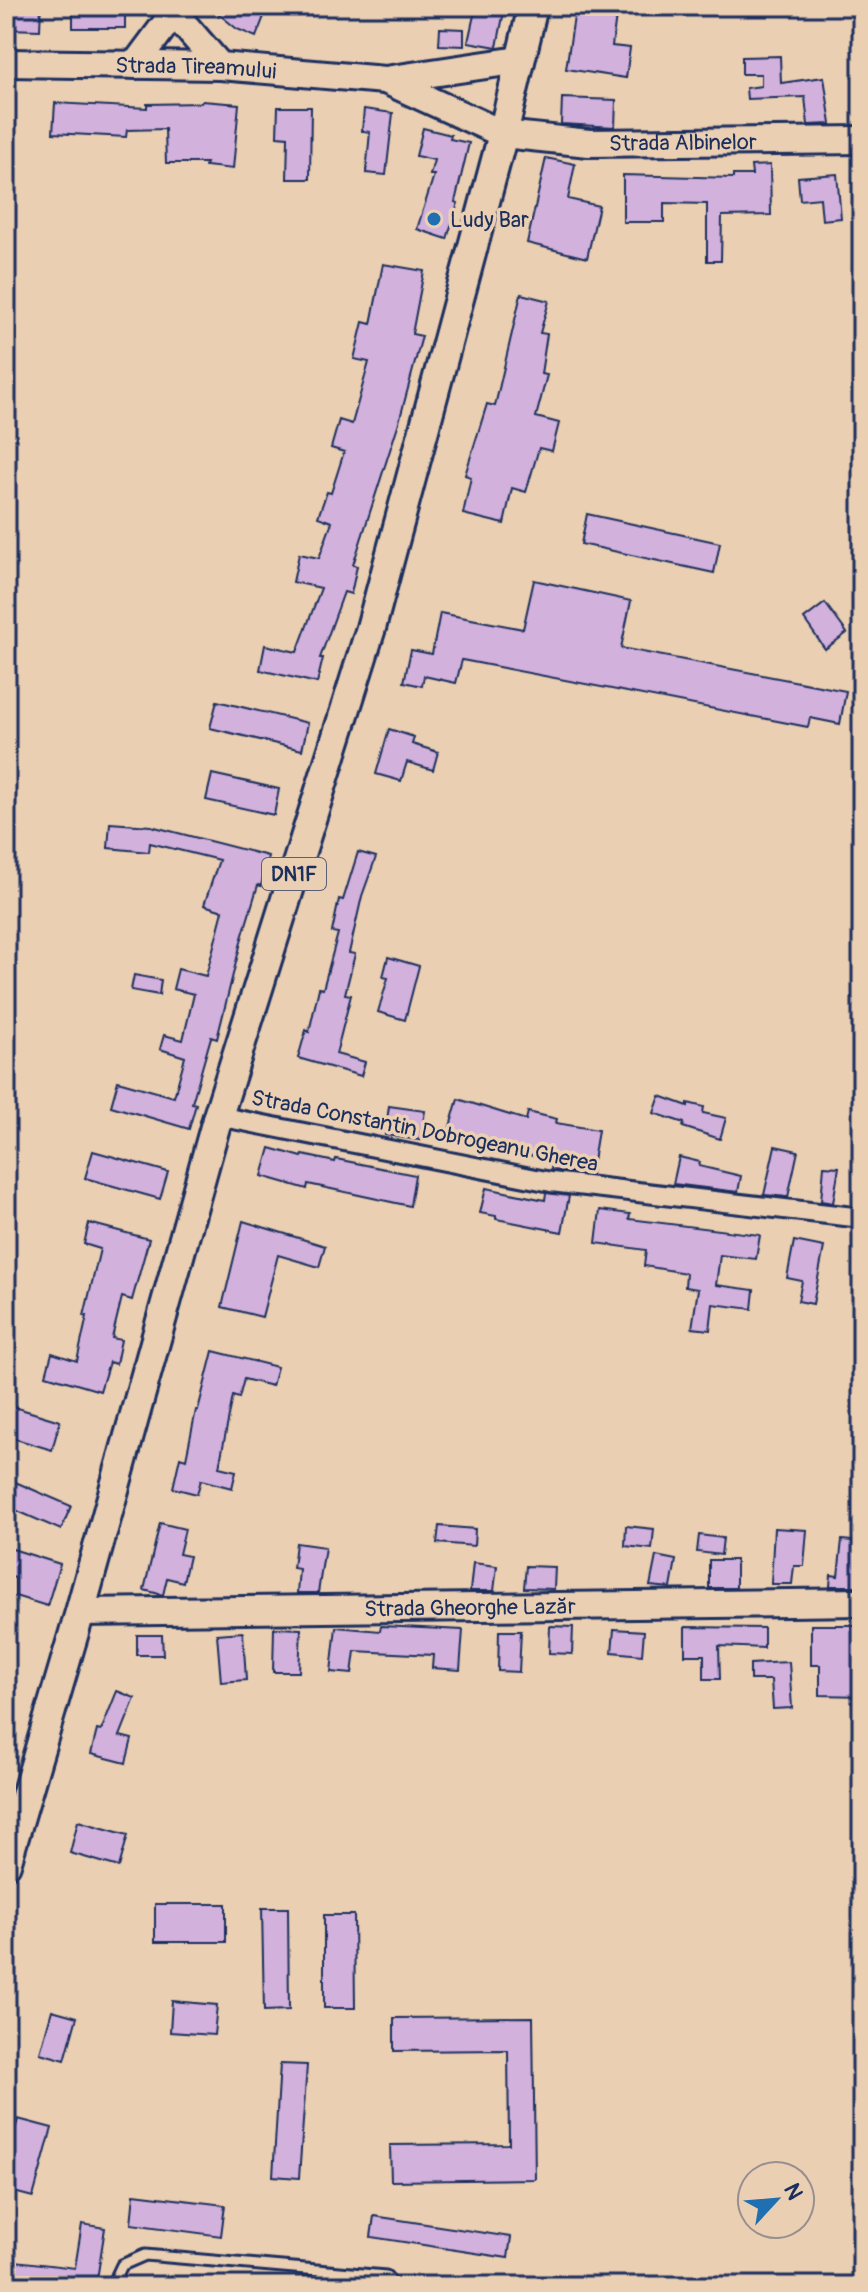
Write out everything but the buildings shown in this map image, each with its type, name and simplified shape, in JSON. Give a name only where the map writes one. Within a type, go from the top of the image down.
[{"type":"main road","name":"DN1F","points":[[6,1864],[80,1612],[218,1116],[371,628],[503,134],[533,6]]},
{"type":"main road","points":[[135,65],[171,10],[220,66]]},
{"type":"main road","name":"Strada Tireamului","points":[[6,63],[220,66],[385,80],[519,60]]},
{"type":"main road","name":"Strada Tireamului","points":[[385,80],[503,134]]},
{"type":"main road","name":"Strada Albinelor","points":[[503,134],[589,143],[862,140]]},
{"type":"main road","name":"Strada Gheorghe Lazăr","points":[[80,1612],[862,1602]]},
{"type":"street","name":"Strada Constantin Dobrogeanu Gherea","points":[[218,1116],[551,1182],[862,1218]]},
{"type":"lane","points":[[112,2286],[122,2265],[145,2255],[386,2276],[395,2286]]},
{"type":"place","name":"Ludy Bar","points":[[434,219]]}]
